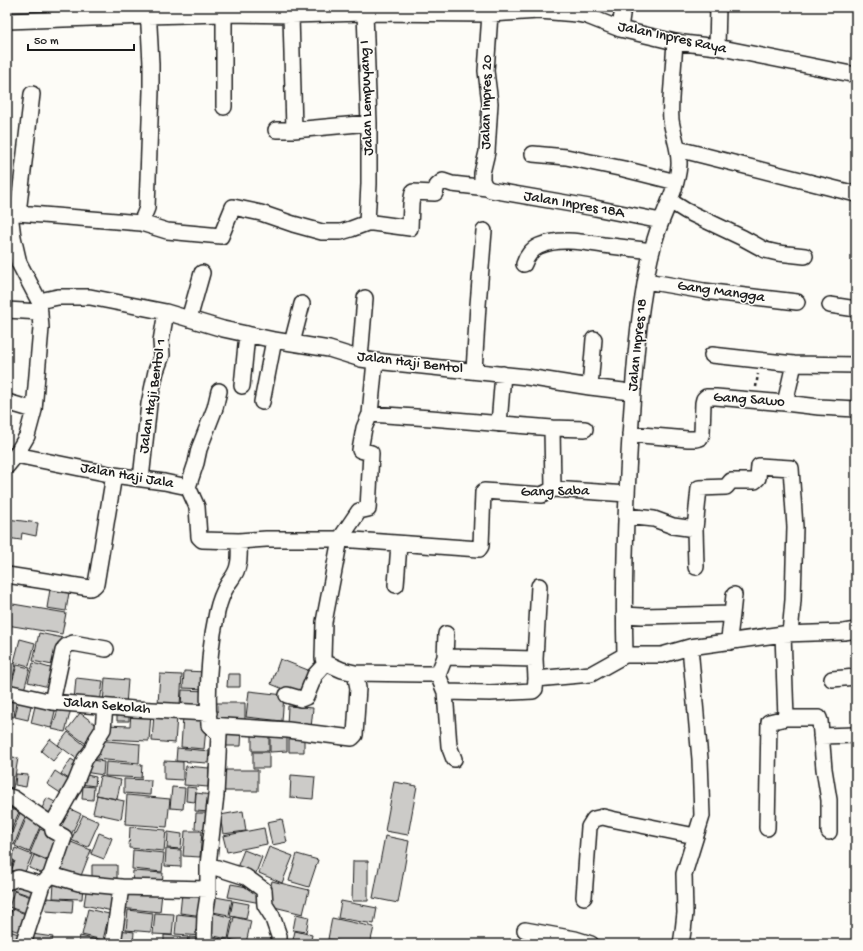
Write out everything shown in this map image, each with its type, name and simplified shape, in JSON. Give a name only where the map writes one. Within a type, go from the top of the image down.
[{"type":"street","points":[[620,29],[623,7]]},
{"type":"street","points":[[717,47],[718,7]]},
{"type":"street","name":"Jalan Inpres Raya","points":[[7,21],[71,13],[148,11],[224,11],[291,15],[472,10],[490,14],[539,9],[587,16],[620,29],[675,42],[717,47],[856,75]]},
{"type":"street","points":[[141,223],[147,208],[151,91],[148,11]]},
{"type":"street","points":[[224,11],[224,107]]},
{"type":"street","name":"Jalan Lempuyang I","points":[[365,13],[369,123],[369,184],[367,223]]},
{"type":"street","name":"Jalan Inpres 20","points":[[487,188],[482,180],[482,173],[487,152],[490,103],[486,71],[490,14]]},
{"type":"street","points":[[291,15],[294,130]]},
{"type":"street","name":"Jalan Inpres 18","points":[[625,655],[624,615],[626,516],[630,434],[640,316],[646,281],[646,251],[670,201],[676,182],[679,165],[678,149],[671,119],[675,42]]},
{"type":"street","points":[[12,461],[27,436],[34,410],[40,350],[41,328],[39,307],[19,263],[13,237],[12,213],[32,94]]},
{"type":"street","points":[[276,130],[294,130],[369,123]]},
{"type":"street","points":[[678,149],[856,194]]},
{"type":"street","points":[[533,154],[566,157],[676,182]]},
{"type":"street","name":"Jalan Inpres 18A","points":[[367,223],[410,228],[413,192],[435,193],[437,186],[443,181],[452,184],[487,188],[491,190],[595,208],[661,222]]},
{"type":"street","points":[[670,201],[686,211],[765,250],[806,256]]},
{"type":"street","points":[[12,213],[141,223],[167,231],[221,236],[233,207],[261,213],[322,232],[341,232],[367,223]]},
{"type":"street","points":[[474,371],[484,231]]},
{"type":"street","points":[[524,264],[526,258],[532,251],[539,246],[551,242],[570,241],[646,251]]},
{"type":"street","points":[[189,319],[202,273]]},
{"type":"street","name":"Gang Mangga","points":[[646,281],[704,291],[797,302]]},
{"type":"street","name":"Jalan Haji Bentol","points":[[7,310],[39,307],[58,297],[90,297],[166,312],[222,329],[274,340],[329,349],[376,361],[503,374],[633,393]]},
{"type":"street","points":[[360,358],[365,298]]},
{"type":"street","points":[[294,343],[294,335],[302,304]]},
{"type":"street","points":[[830,305],[856,309]]},
{"type":"street","name":"Jalan Haji Bentol 1","points":[[141,479],[149,404],[156,370],[162,355],[161,341],[166,312]]},
{"type":"street","points":[[242,386],[247,334]]},
{"type":"street","points":[[590,387],[594,339]]},
{"type":"street","points":[[262,402],[274,340]]},
{"type":"street","points":[[712,355],[794,364],[856,365]]},
{"type":"street","points":[[376,361],[370,414],[364,428],[360,450],[371,453],[368,509],[359,511],[340,539],[324,622],[323,658],[324,662],[326,663],[342,670],[355,673],[438,675]]},
{"type":"street","points":[[785,402],[794,364]]},
{"type":"street","points":[[499,424],[503,374]]},
{"type":"street","points":[[188,487],[196,464],[199,449],[208,428],[219,391]]},
{"type":"street","name":"Gang Sawo","points":[[630,434],[688,439],[700,438],[702,433],[704,399],[706,397],[785,402],[819,407],[856,409]]},
{"type":"street","points":[[7,402],[34,410]]},
{"type":"street","points":[[370,414],[552,428],[585,429]]},
{"type":"street","points":[[552,428],[553,489]]},
{"type":"street","name":"Jalan Haji Jala","points":[[12,461],[164,482],[188,487],[197,507],[199,537],[202,540],[239,541],[266,539],[340,539],[480,549],[482,546],[483,492]]},
{"type":"street","points":[[696,567],[695,529],[699,488],[726,487],[731,480],[755,482],[758,478],[759,466],[791,468],[795,527],[793,600],[786,634],[786,718]]},
{"type":"street","points":[[7,575],[90,588],[94,586],[114,475]]},
{"type":"street","name":"Gang Saba","points":[[483,492],[487,491],[542,495],[553,489],[627,494]]},
{"type":"street","points":[[626,516],[654,519],[673,526],[695,529]]},
{"type":"street","points":[[204,944],[208,889],[208,865],[216,795],[219,734],[209,719],[210,654],[217,611],[222,595],[239,565],[239,541]]},
{"type":"street","points":[[396,585],[399,544]]},
{"type":"street","points":[[445,692],[490,693],[533,691],[535,689],[539,586]]},
{"type":"street","points":[[730,642],[729,638],[734,595]]},
{"type":"street","points":[[624,615],[732,614]]},
{"type":"street","points":[[536,679],[591,674],[625,655],[662,655],[690,647],[786,634],[844,632],[856,630]]},
{"type":"street","points":[[446,634],[445,657],[438,675],[445,692],[449,746],[454,759]]},
{"type":"street","points":[[52,702],[65,647],[73,643],[106,648]]},
{"type":"street","points":[[680,944],[685,912],[684,874],[702,816],[701,766],[690,647]]},
{"type":"street","points":[[445,657],[535,660]]},
{"type":"street","points":[[286,695],[302,699],[306,697],[315,675],[326,663]]},
{"type":"street","name":"Jalan Sekolah","points":[[7,692],[52,702],[209,719],[352,738],[355,735],[358,688],[355,673]]},
{"type":"street","points":[[832,679],[856,677]]},
{"type":"street","points":[[23,944],[46,880],[64,837],[53,831],[52,825],[75,784],[85,759],[92,750],[102,729],[105,707]]},
{"type":"street","points":[[767,828],[769,722],[786,718],[820,719],[824,769],[829,800],[829,832]]},
{"type":"street","points":[[821,736],[856,735]]},
{"type":"street","points":[[7,796],[13,798],[52,825]]},
{"type":"street","points":[[584,897],[589,827],[594,819],[603,817],[695,836]]},
{"type":"street","points":[[208,865],[246,877],[264,890],[265,905],[272,916],[279,936],[279,944]]},
{"type":"street","points":[[7,882],[18,878],[121,887],[208,889]]},
{"type":"street","points":[[113,944],[121,887]]},
{"type":"street","points":[[525,930],[575,939],[591,944]]},
{"type":"path","points":[[753,400],[761,360]]},
{"type":"building","points":[[7,519],[38,523],[36,536],[22,533],[21,540],[7,538]]},
{"type":"building","points":[[51,583],[70,586],[66,611],[47,608]]},
{"type":"building","points":[[7,603],[66,613],[62,634],[7,625]]},
{"type":"building","points":[[39,633],[63,638],[57,666],[33,661]]},
{"type":"building","points":[[20,639],[35,643],[29,666],[14,662]]},
{"type":"building","points":[[280,659],[313,672],[303,697],[271,684]]},
{"type":"building","points":[[7,662],[16,664],[11,685],[7,684]]},
{"type":"building","points":[[33,663],[57,670],[53,688],[28,682]]},
{"type":"building","points":[[17,665],[30,668],[24,690],[11,686]]},
{"type":"building","points":[[184,671],[207,672],[206,689],[183,688]]},
{"type":"building","points":[[160,674],[182,675],[180,705],[158,704]]},
{"type":"building","points":[[228,674],[240,674],[240,687],[227,687]]},
{"type":"building","points":[[76,678],[103,681],[100,703],[74,700]]},
{"type":"building","points":[[105,678],[128,680],[126,705],[103,703]]},
{"type":"building","points":[[182,690],[208,691],[207,708],[181,707]]},
{"type":"building","points":[[249,691],[284,695],[282,721],[246,717]]},
{"type":"building","points":[[7,694],[17,695],[14,717],[7,716]]},
{"type":"building","points":[[19,698],[32,701],[28,720],[15,717]]},
{"type":"building","points":[[36,702],[56,707],[51,728],[31,723]]},
{"type":"building","points":[[212,703],[245,703],[245,721],[212,721]]},
{"type":"building","points":[[59,706],[71,709],[65,732],[52,729]]},
{"type":"building","points":[[288,706],[313,708],[311,728],[287,726]]},
{"type":"building","points":[[117,712],[129,712],[129,721],[117,721]]},
{"type":"building","points":[[131,712],[151,713],[149,741],[105,739],[106,725],[130,726]]},
{"type":"building","points":[[80,713],[102,729],[89,746],[67,730]]},
{"type":"building","points":[[154,714],[177,716],[175,743],[152,741]]},
{"type":"building","points":[[183,716],[207,718],[204,749],[181,747]]},
{"type":"building","points":[[226,728],[242,728],[241,746],[226,746]]},
{"type":"building","points":[[68,732],[91,750],[81,762],[58,745]]},
{"type":"building","points":[[252,732],[269,732],[269,751],[252,751]]},
{"type":"building","points":[[270,733],[287,733],[287,751],[270,752]]},
{"type":"building","points":[[289,737],[304,737],[304,752],[289,752]]},
{"type":"building","points":[[50,739],[63,749],[53,761],[41,751]]},
{"type":"building","points":[[96,740],[140,744],[139,763],[95,759]]},
{"type":"building","points":[[177,748],[209,751],[208,763],[176,761]]},
{"type":"building","points":[[253,752],[269,752],[269,768],[253,768]]},
{"type":"building","points":[[7,756],[18,758],[13,788],[7,787]]},
{"type":"building","points":[[71,759],[82,766],[72,781],[61,774]]},
{"type":"building","points":[[86,759],[104,762],[103,775],[84,772]]},
{"type":"building","points":[[164,761],[183,762],[183,780],[164,779]]},
{"type":"building","points":[[106,762],[142,765],[141,778],[105,776]]},
{"type":"building","points":[[186,766],[209,768],[208,787],[184,785]]},
{"type":"building","points":[[222,770],[258,770],[258,791],[222,791]]},
{"type":"building","points":[[55,771],[73,783],[65,796],[47,784]]},
{"type":"building","points":[[16,774],[28,775],[26,787],[15,785]]},
{"type":"building","points":[[82,774],[96,777],[95,786],[80,784]]},
{"type":"building","points":[[291,775],[315,777],[313,799],[290,797]]},
{"type":"building","points":[[100,776],[121,780],[117,799],[96,795]]},
{"type":"building","points":[[124,779],[151,780],[150,795],[124,793]]},
{"type":"building","points":[[394,782],[417,786],[408,835],[385,831]]},
{"type":"building","points":[[83,786],[94,787],[93,800],[82,799]]},
{"type":"building","points":[[172,787],[185,788],[183,809],[170,808]]},
{"type":"building","points":[[187,787],[196,788],[195,802],[186,801]]},
{"type":"building","points":[[196,793],[212,795],[211,812],[195,811]]},
{"type":"building","points":[[97,795],[124,801],[121,819],[93,813]]},
{"type":"building","points":[[127,795],[170,799],[167,827],[125,824]]},
{"type":"building","points":[[47,798],[61,805],[52,821],[39,814]]},
{"type":"building","points":[[64,806],[81,814],[71,835],[54,827]]},
{"type":"building","points":[[8,807],[19,812],[7,840],[7,809]]},
{"type":"building","points":[[243,811],[246,831],[223,834],[220,815]]},
{"type":"building","points":[[20,813],[26,815],[14,845],[8,842]]},
{"type":"building","points":[[196,813],[211,813],[209,830],[195,829]]},
{"type":"building","points":[[83,815],[99,822],[88,847],[71,840]]},
{"type":"building","points":[[27,816],[42,822],[29,852],[15,846]]},
{"type":"building","points":[[282,819],[287,842],[272,845],[267,822]]},
{"type":"building","points":[[130,827],[166,830],[164,851],[129,848]]},
{"type":"building","points":[[264,828],[267,844],[227,852],[223,836]]},
{"type":"building","points":[[40,829],[60,837],[50,861],[30,853]]},
{"type":"building","points":[[185,831],[202,831],[200,857],[183,856]]},
{"type":"building","points":[[168,832],[182,834],[181,849],[167,848]]},
{"type":"building","points":[[99,833],[112,838],[104,859],[91,854]]},
{"type":"building","points":[[385,836],[409,841],[398,903],[373,898]]},
{"type":"building","points":[[71,842],[91,850],[79,881],[59,873]]},
{"type":"building","points":[[269,847],[293,856],[282,883],[259,873]]},
{"type":"building","points":[[15,848],[32,855],[22,879],[10,874],[15,861],[11,859]]},
{"type":"building","points":[[166,849],[181,850],[181,867],[165,866]]},
{"type":"building","points":[[133,850],[164,853],[162,872],[132,869]]},
{"type":"building","points":[[244,850],[262,857],[254,878],[236,870]]},
{"type":"building","points":[[297,854],[318,860],[309,887],[289,881]]},
{"type":"building","points":[[34,855],[51,863],[46,875],[29,868]]},
{"type":"building","points":[[7,859],[14,861],[7,880]]},
{"type":"building","points":[[353,861],[368,861],[368,901],[352,901]]},
{"type":"building","points":[[92,865],[117,865],[117,883],[92,883]]},
{"type":"building","points":[[133,871],[163,873],[162,887],[132,885]]},
{"type":"building","points":[[17,878],[38,885],[34,897],[13,890]]},
{"type":"building","points":[[272,881],[309,890],[303,914],[266,905]]},
{"type":"building","points":[[54,883],[83,885],[82,899],[53,898]]},
{"type":"building","points":[[231,884],[263,890],[261,903],[228,897]]},
{"type":"building","points":[[87,885],[121,892],[117,912],[84,905]]},
{"type":"building","points":[[121,889],[162,893],[160,912],[120,908]]},
{"type":"building","points":[[14,891],[31,897],[26,913],[9,907]]},
{"type":"building","points":[[182,893],[205,895],[203,916],[180,913]]},
{"type":"building","points":[[210,896],[232,900],[229,915],[207,911]]},
{"type":"building","points":[[47,898],[73,900],[72,913],[46,911]]},
{"type":"building","points":[[233,901],[249,904],[246,919],[230,916]]},
{"type":"building","points":[[341,901],[377,908],[374,924],[338,918]]},
{"type":"building","points":[[7,909],[11,911],[7,920]]},
{"type":"building","points":[[12,909],[26,914],[20,932],[7,928]]},
{"type":"building","points":[[88,909],[109,914],[103,940],[82,935]]},
{"type":"building","points":[[128,910],[153,913],[151,932],[126,930]]},
{"type":"building","points":[[155,913],[174,914],[172,935],[153,934]]},
{"type":"building","points":[[214,913],[232,918],[228,939],[209,935]]},
{"type":"building","points":[[177,914],[204,917],[202,936],[175,934]]},
{"type":"building","points":[[296,914],[309,917],[306,932],[293,930]]},
{"type":"building","points":[[234,917],[251,921],[246,943],[229,939]]},
{"type":"building","points":[[332,918],[374,927],[370,944],[354,944],[328,939]]},
{"type":"building","points":[[119,930],[134,932],[133,944],[117,944]]},
{"type":"building","points":[[9,931],[22,935],[19,944],[7,944]]},
{"type":"building","points":[[295,931],[312,935],[310,944],[292,944]]},
{"type":"building","points":[[32,934],[53,937],[51,944],[30,944]]},
{"type":"building","points":[[164,935],[188,937],[187,944],[164,944]]},
{"type":"building","points":[[80,936],[110,943],[78,944]]},
{"type":"building","points":[[209,936],[234,942],[234,944],[207,944]]},
{"type":"building","points":[[189,937],[202,938],[201,944],[189,944]]}]
